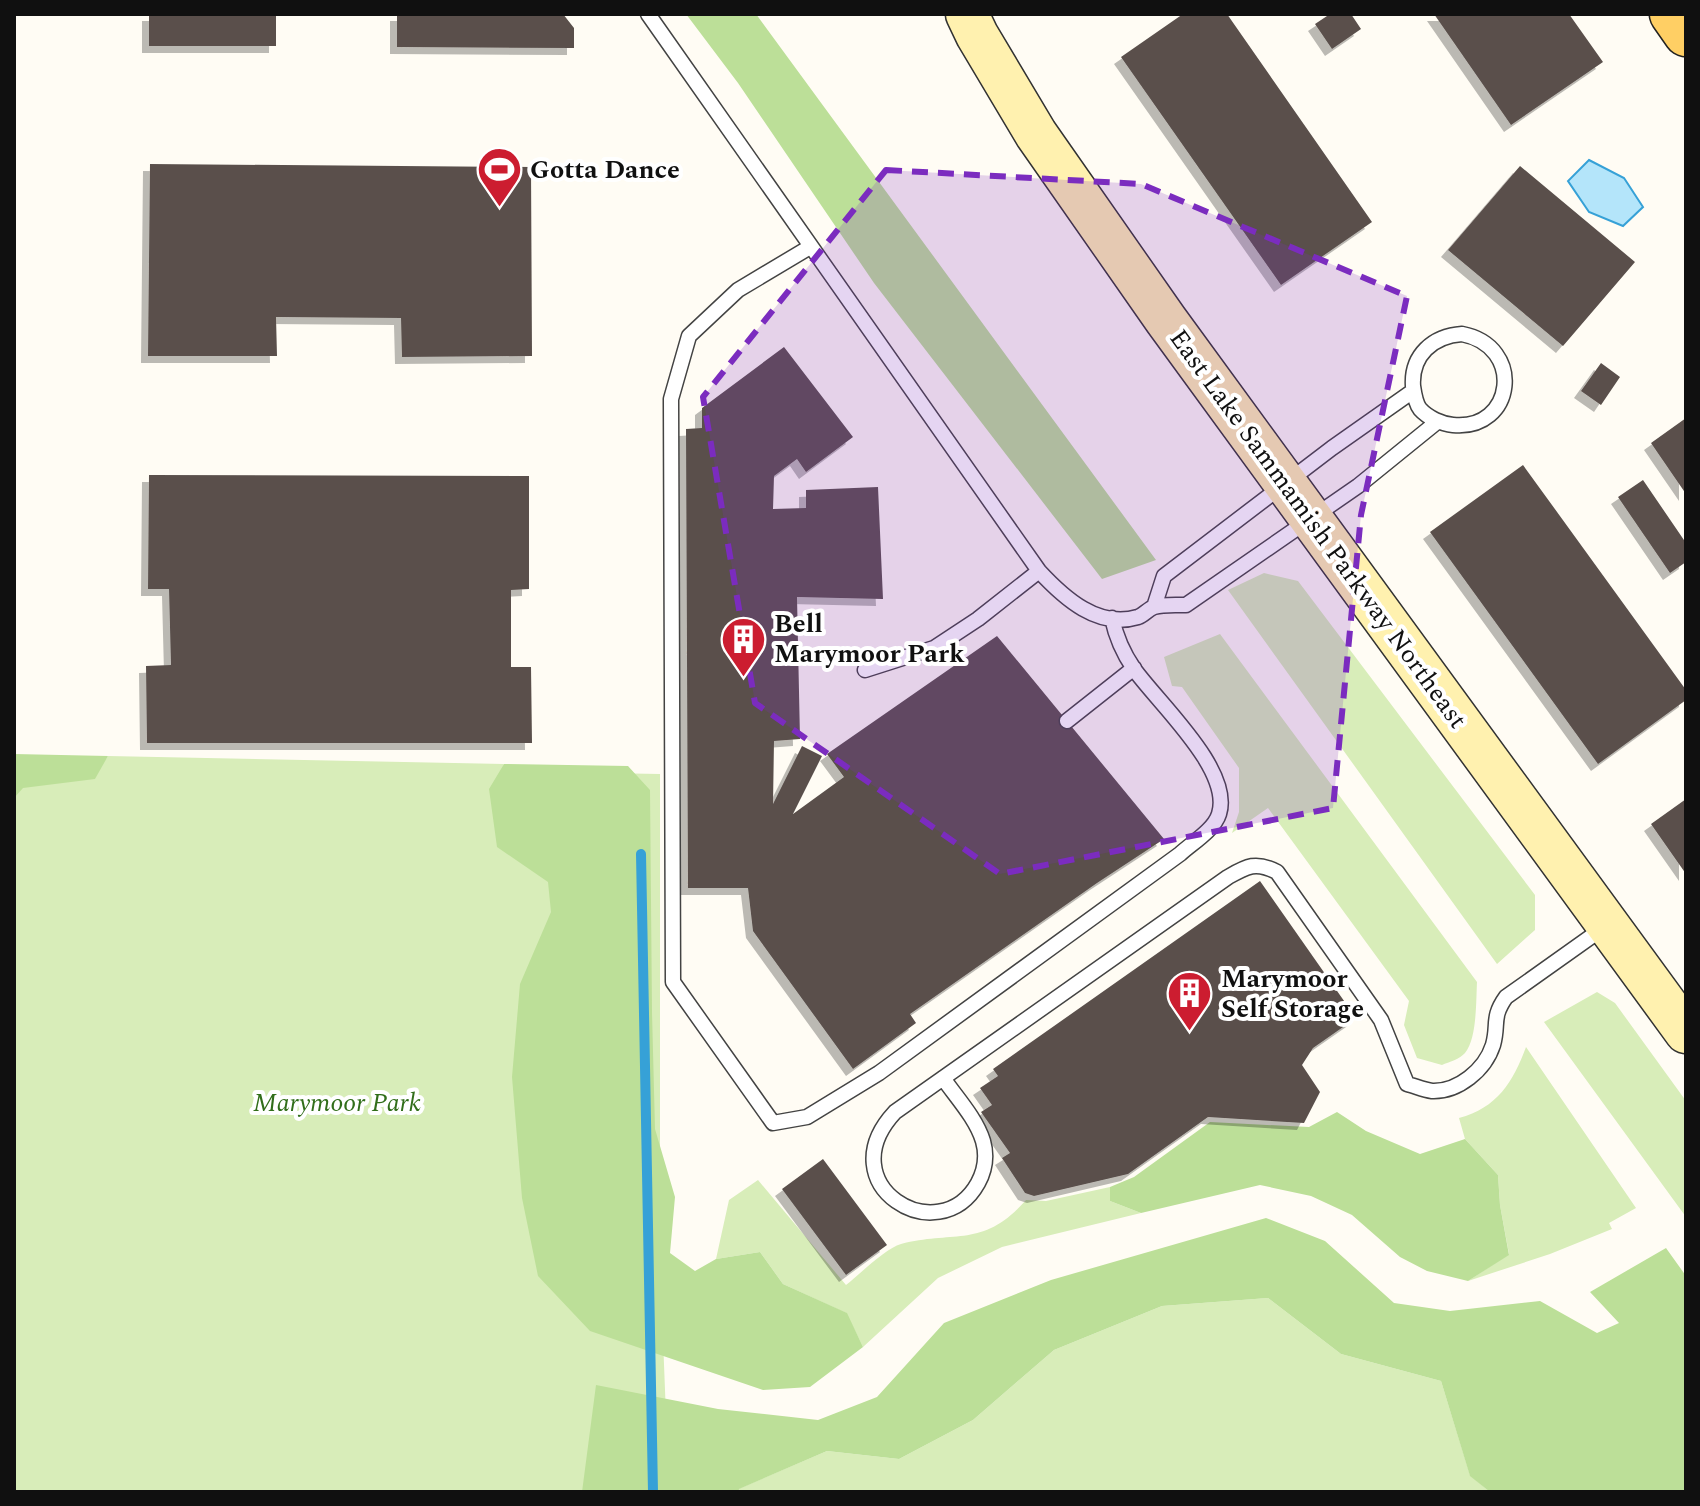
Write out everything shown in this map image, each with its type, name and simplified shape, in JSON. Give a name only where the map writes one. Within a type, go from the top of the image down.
[{"type":"main road","name":"East Lake Sammamish Parkway Northeast","points":[[967,14],[1036,134],[1166,320],[1686,1032]]},
{"type":"main road","points":[[1672,14],[1686,34]]},
{"type":"lane","points":[[648,14],[1039,571],[1056,590],[1085,611],[1112,618],[1138,617],[1154,607],[1186,605],[1358,486],[1437,422]]},
{"type":"lane","points":[[810,247],[738,290],[689,336],[671,399],[673,982],[773,1123],[807,1117],[879,1073],[1180,854],[1219,817],[1222,794],[1206,760],[1134,668],[1117,640],[1112,618]]},
{"type":"lane","points":[[1447,335],[1477,337],[1489,344],[1505,369],[1506,384],[1493,412],[1465,426],[1437,422],[1420,408],[1413,391],[1415,364],[1422,351],[1433,341],[1447,335]]},
{"type":"lane","points":[[1154,607],[1164,576],[1413,391]]},
{"type":"lane","points":[[865,670],[942,644],[1039,571]]},
{"type":"lane","points":[[1067,721],[1134,668]]},
{"type":"lane","points":[[943,1078],[975,1124],[983,1139],[986,1157],[982,1175],[973,1192],[959,1204],[940,1211],[921,1212],[895,1200],[877,1178],[873,1158],[875,1141],[883,1125],[895,1112],[943,1078],[1248,865],[1262,864],[1277,872],[1381,1020],[1407,1084],[1431,1091],[1457,1087],[1479,1068],[1493,1045],[1497,1011],[1506,997],[1606,925]]},
{"type":"highlighted area","points":[[886,170],[1141,184],[1407,296],[1361,515],[1333,808],[1000,874],[755,703],[703,397]]},
{"type":"green space","points":[[686,14],[756,14],[1156,560],[1102,579],[874,283],[738,83]]},
{"type":"green space","points":[[1264,573],[1298,581],[1535,895],[1535,930],[1497,964],[1228,590]]},
{"type":"green space","points":[[1220,634],[1477,982],[1472,1039],[1465,1053],[1457,1059],[1442,1065],[1417,1058],[1404,1025],[1409,1001],[1268,808],[1232,833],[1239,812],[1239,768],[1182,687],[1172,686],[1164,657]]},
{"type":"green space","points":[[14,754],[108,756],[95,779],[23,788],[14,798]]},
{"type":"green space","name":"Marymoor Park","points":[[108,756],[504,764],[501,771],[660,774],[660,1262],[669,1492],[14,1492],[14,762],[103,763]]},
{"type":"green space","points":[[504,764],[628,766],[650,790],[655,1129],[675,1197],[670,1253],[695,1271],[716,1259],[760,1252],[783,1284],[847,1313],[863,1347],[810,1387],[763,1390],[590,1331],[538,1276],[522,1198],[512,1077],[520,984],[551,912],[548,882],[497,847],[489,789]]},
{"type":"green space","points":[[1597,992],[1615,1003],[1686,1101],[1686,1217],[1544,1022]]},
{"type":"green space","points":[[1526,1047],[1636,1208],[1609,1223],[1612,1229],[1550,1254],[1468,1281],[1509,1254],[1498,1175],[1465,1139],[1459,1118],[1484,1108],[1502,1092]]},
{"type":"green space","points":[[1337,1112],[1366,1131],[1420,1154],[1465,1139],[1498,1175],[1509,1255],[1468,1281],[1427,1271],[1400,1257],[1352,1215],[1311,1196],[1260,1185],[1141,1213],[1110,1201],[1110,1187],[1134,1177],[1210,1122],[1309,1127]]},
{"type":"green space","points":[[758,1180],[846,1285],[895,1246],[982,1232],[996,1226],[1026,1200],[1046,1201],[1110,1187],[1110,1201],[1141,1213],[1002,1247],[938,1278],[863,1347],[846,1313],[783,1284],[760,1252],[716,1259],[729,1200]]},
{"type":"green space","points":[[1266,1218],[1325,1241],[1394,1303],[1450,1311],[1540,1301],[1597,1333],[1619,1323],[1590,1292],[1666,1248],[1686,1276],[1686,1492],[1490,1492],[1470,1476],[1441,1381],[1341,1354],[1268,1298],[1162,1306],[1054,1350],[973,1420],[899,1459],[827,1451],[738,1492],[582,1492],[596,1385],[718,1409],[818,1420],[877,1397],[944,1323],[1051,1280]]},
{"type":"green space","points":[[1268,1298],[1341,1354],[1441,1381],[1470,1475],[1490,1492],[738,1492],[738,1489],[827,1451],[899,1459],[973,1420],[1054,1350],[1162,1306]]},
{"type":"water","points":[[1589,160],[1624,178],[1643,207],[1623,226],[1589,212],[1568,181]]},
{"type":"building","points":[[149,14],[276,14],[276,46],[149,46]]},
{"type":"building","points":[[397,14],[563,14],[574,28],[574,48],[397,47]]},
{"type":"building","points":[[1183,14],[1227,14],[1372,222],[1281,285],[1121,57]]},
{"type":"building","points":[[1330,14],[1351,14],[1361,29],[1332,49],[1315,24]]},
{"type":"building","points":[[1434,14],[1569,14],[1603,62],[1511,125]]},
{"type":"building","points":[[150,164],[531,167],[532,356],[402,357],[401,318],[276,317],[277,356],[148,356]]},
{"type":"building","points":[[1520,166],[1635,262],[1563,346],[1448,250]]},
{"type":"building","name":"Bell Marymoor Park","points":[[784,347],[853,437],[806,472],[797,459],[774,476],[773,509],[806,508],[806,490],[878,487],[883,599],[797,597],[800,739],[774,741],[773,804],[802,746],[822,756],[793,814],[844,777],[827,754],[997,636],[1164,839],[910,1014],[916,1023],[853,1069],[753,931],[748,888],[688,888],[686,429],[702,428],[702,408]]},
{"type":"building","points":[[1601,363],[1620,377],[1601,405],[1581,391]]},
{"type":"building","points":[[1686,418],[1686,494],[1651,443]]},
{"type":"building","points":[[1523,465],[1686,690],[1686,700],[1598,764],[1430,532]]},
{"type":"building","points":[[149,475],[529,476],[529,589],[511,590],[511,667],[531,667],[532,743],[147,743],[146,666],[171,665],[169,589],[148,589]]},
{"type":"building","points":[[1643,480],[1686,543],[1686,562],[1670,573],[1618,497]]},
{"type":"building","points":[[1686,799],[1686,874],[1651,824]]},
{"type":"building","name":"Marymoor Self Storage","points":[[1260,881],[1356,1018],[1313,1048],[1302,1065],[1320,1092],[1304,1123],[1208,1117],[1128,1174],[1034,1196],[1025,1193],[1002,1158],[1010,1153],[981,1112],[992,1105],[980,1088],[998,1076],[993,1069]]},
{"type":"building","points":[[823,1159],[887,1245],[846,1275],[782,1189]]},
{"type":"waterway","points":[[641,854],[653,1492]]},
{"type":"place","name":"Gotta Dance","points":[[499,209]]},
{"type":"place","name":"Bell Marymoor Park","points":[[743,678]]},
{"type":"place","name":"Marymoor Self Storage","points":[[1190,1033]]}]
